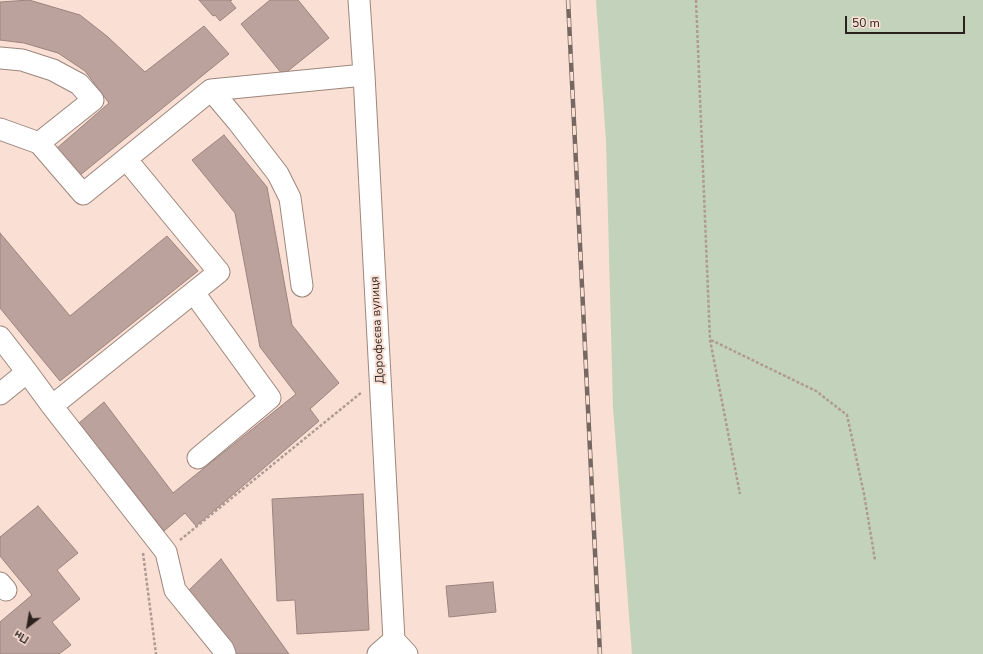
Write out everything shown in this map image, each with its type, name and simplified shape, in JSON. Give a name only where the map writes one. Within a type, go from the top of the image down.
[{"type":"street","name":"Дорофєєва вулиця","points":[[358,0],[401,647]]},
{"type":"street","points":[[0,58],[22,60],[53,70],[79,84],[93,100],[39,143]]},
{"type":"street","points":[[0,129],[39,143],[83,194],[211,90],[364,75]]},
{"type":"street","points":[[211,90],[278,174],[290,198],[302,286]]},
{"type":"street","points":[[52,406],[219,272],[126,159]]},
{"type":"street","points":[[194,293],[270,398],[198,458]]},
{"type":"street","points":[[0,337],[166,552],[175,590],[223,648],[225,654]]},
{"type":"street","points":[[0,394],[27,372]]},
{"type":"street","points":[[378,654],[401,647]]},
{"type":"path","points":[[696,0],[710,340],[740,494]]},
{"type":"path","points":[[710,340],[816,391],[847,415],[864,494],[875,560]]},
{"type":"path","points":[[166,552],[365,390]]},
{"type":"path","points":[[143,548],[156,654]]},
{"type":"green space","points":[[596,0],[983,0],[983,654],[632,654],[613,407],[606,140]]},
{"type":"building","points":[[29,0],[80,15],[108,37],[145,72],[204,26],[229,54],[79,176],[56,149],[109,103],[85,71],[58,53],[24,43],[0,40],[0,2]]},
{"type":"building","points":[[199,0],[232,0],[230,1],[236,8],[220,21],[215,15],[213,16]]},
{"type":"building","points":[[270,0],[298,0],[329,38],[283,75],[241,24]]},
{"type":"building","points":[[224,135],[267,187],[292,325],[339,383],[310,409],[319,421],[196,526],[185,513],[164,531],[79,423],[104,402],[173,493],[296,394],[260,347],[235,213],[192,160]]},
{"type":"building","points":[[0,233],[70,316],[167,236],[198,271],[60,381],[0,308]]},
{"type":"building","points":[[363,494],[369,630],[297,634],[295,600],[277,601],[272,499]]},
{"type":"building","points":[[38,506],[78,553],[57,570],[80,599],[52,622],[71,645],[59,654],[0,654],[0,622],[32,595],[0,556],[0,537]]},
{"type":"building","points":[[221,559],[289,654],[231,654],[188,591]]},
{"type":"building","points":[[493,582],[496,612],[449,617],[446,586]]},
{"type":"railway","points":[[568,0],[600,654]]}]
